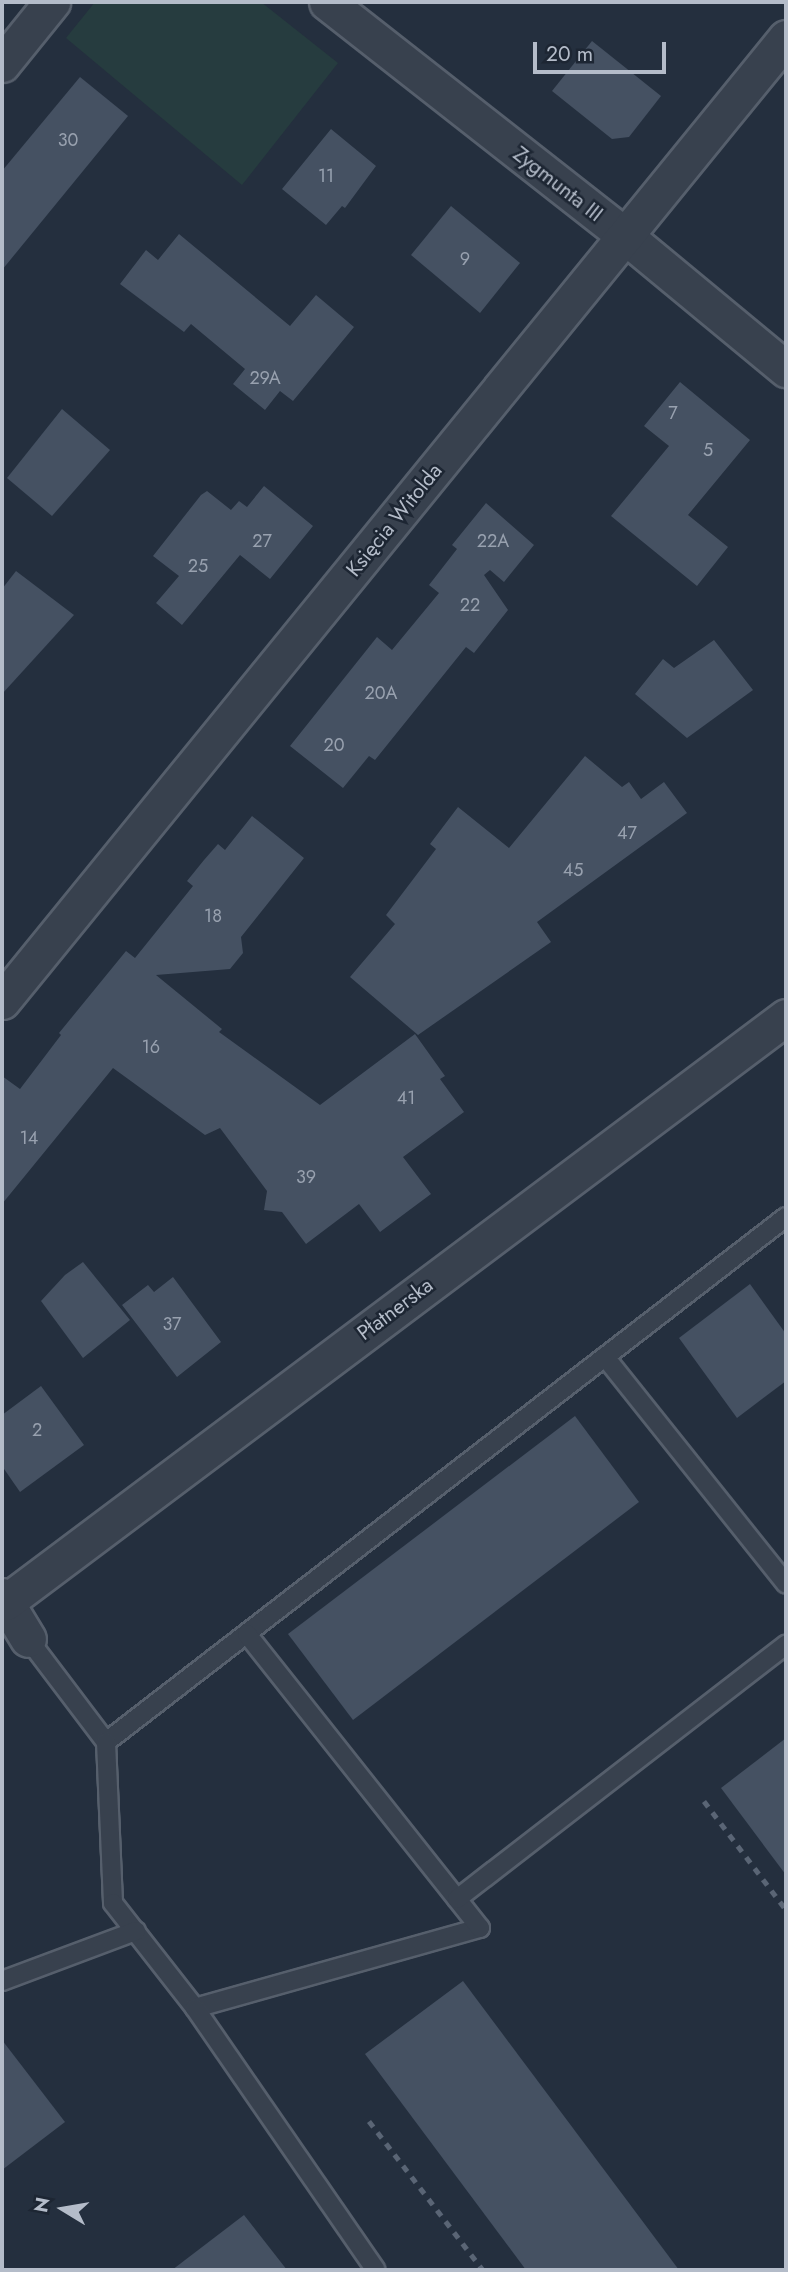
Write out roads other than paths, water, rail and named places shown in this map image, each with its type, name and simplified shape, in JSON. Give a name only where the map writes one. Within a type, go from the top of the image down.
[{"type":"street","points":[[2,64],[52,2]]},
{"type":"street","name":"Zygmunta III","points":[[327,2],[625,236],[786,369]]},
{"type":"street","name":"Księcia Witolda","points":[[2,1001],[786,38]]},
{"type":"street","name":"Płatnerska","points":[[4,1599],[786,1017]]},
{"type":"street","points":[[4,1599],[28,1639]]},
{"type":"lane","points":[[107,1742],[786,1217]]},
{"type":"lane","points":[[605,1357],[786,1584]]},
{"type":"lane","points":[[195,2008],[481,1928],[247,1634]]},
{"type":"lane","points":[[28,1639],[107,1742],[113,1903],[195,2008],[376,2270]]},
{"type":"lane","points":[[457,1899],[786,1646]]},
{"type":"lane","points":[[2,1981],[136,1931]]},
{"type":"railway","points":[[704,1801],[786,1910]]},
{"type":"railway","points":[[369,2121],[483,2270]]}]
